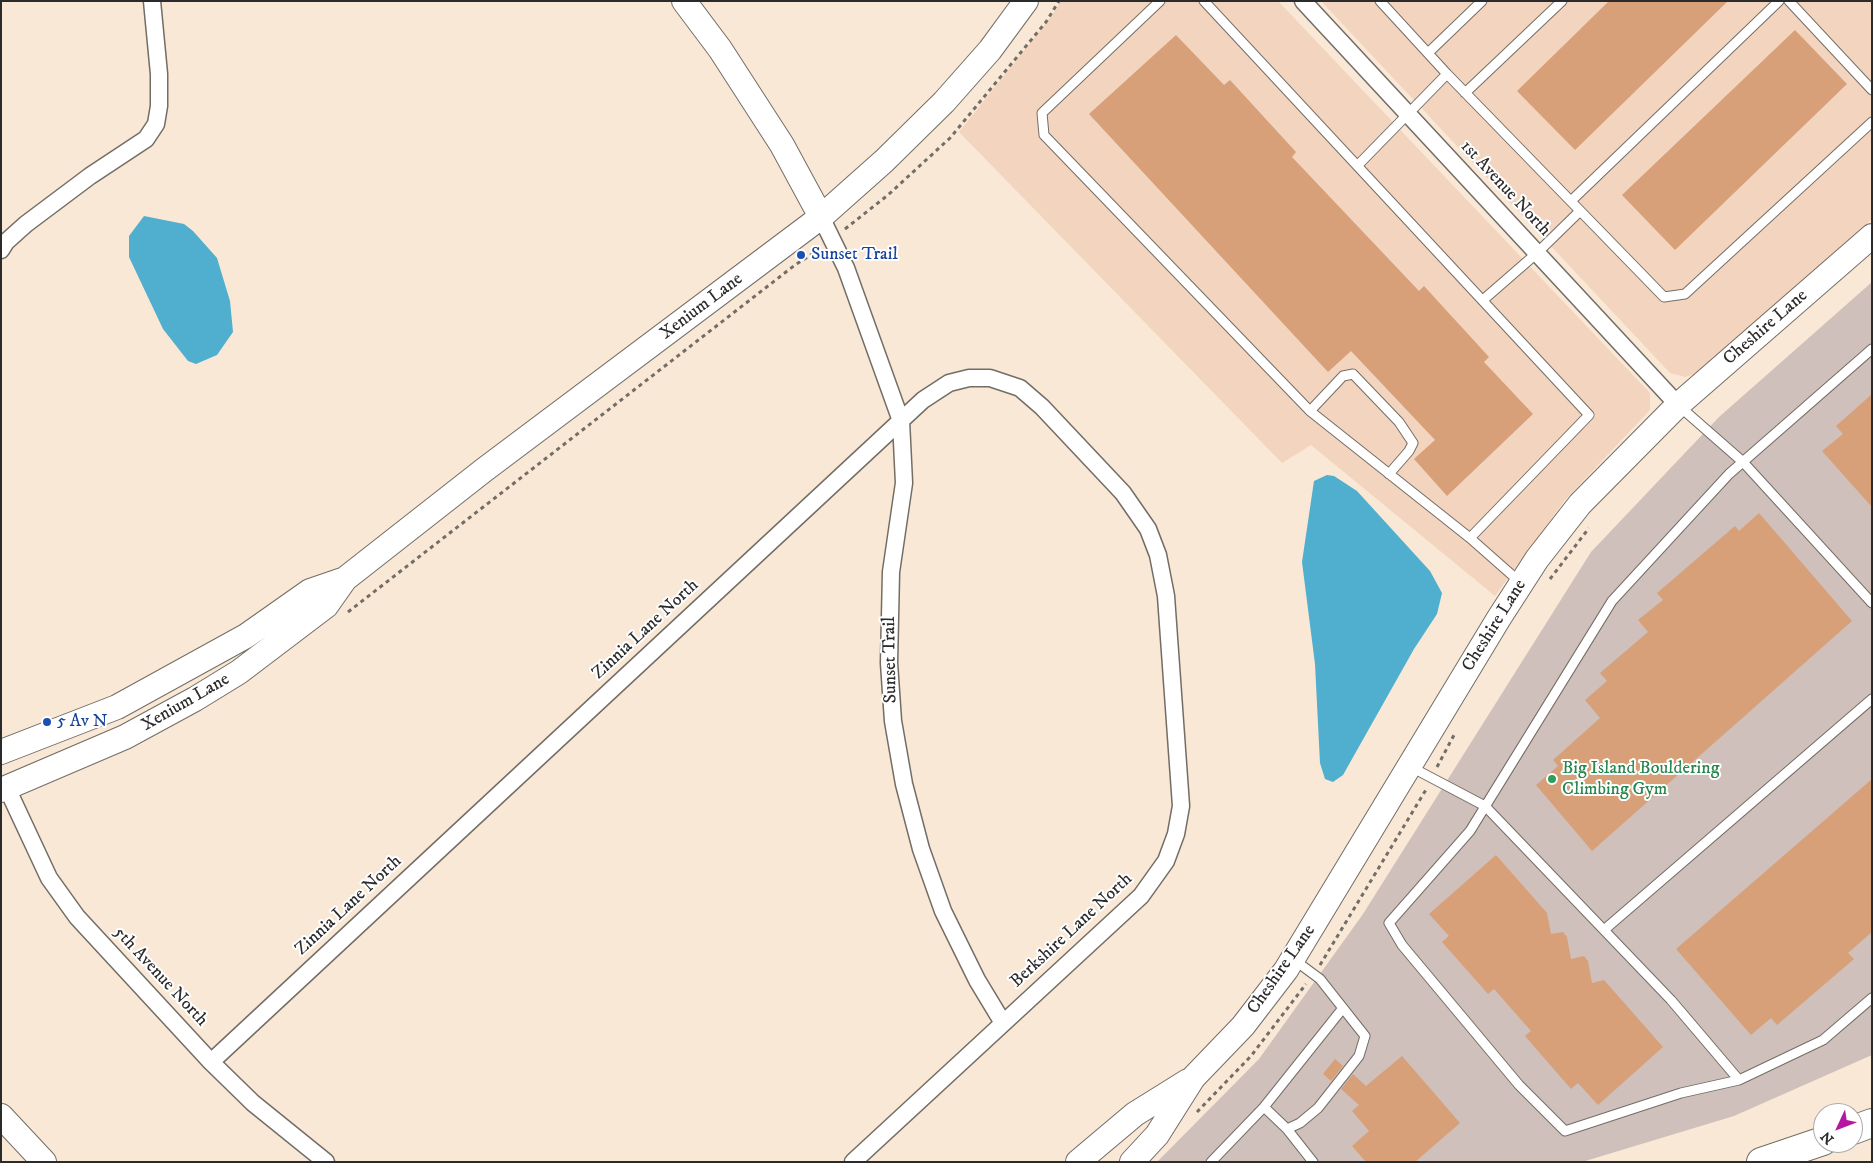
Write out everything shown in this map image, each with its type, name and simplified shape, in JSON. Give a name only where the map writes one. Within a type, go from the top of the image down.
[{"type":"highway","points":[[1761,1162],[1813,1144]]},
{"type":"main road","name":"Sunset Trail","points":[[684,1],[720,49],[782,145],[821,217]]},
{"type":"main road","name":"Xenium Lane","points":[[4,788],[125,737],[239,672],[326,606],[345,579],[484,470],[821,217],[884,161],[944,102],[990,50],[1026,1]]},
{"type":"main road","name":"Cheshire Lane","points":[[1132,1162],[1157,1135],[1194,1078],[1242,1026],[1293,959],[1537,559],[1580,504],[1678,404],[1872,236]]},
{"type":"main road","name":"Xenium Lane","points":[[1,752],[117,706],[246,636],[310,591],[345,579]]},
{"type":"main road","name":"Cheshire Lane","points":[[1078,1162],[1135,1114],[1194,1078]]},
{"type":"main road","points":[[1,1116],[44,1162]]},
{"type":"street","points":[[1,250],[6,242],[26,224],[90,176],[146,139],[156,124],[159,106],[159,74],[152,1]]},
{"type":"street","name":"1st Avenue North","points":[[1303,1],[1678,404]]},
{"type":"street","name":"Sunset Trail","points":[[821,217],[846,268],[901,421],[904,483],[891,572],[890,693],[896,742],[915,830],[942,911],[969,965],[1003,1023]]},
{"type":"street","name":"Zinnia Lane North","points":[[211,1062],[933,392],[949,383],[969,378],[1000,380],[1031,396],[1123,493]]},
{"type":"street","name":"Berkshire Lane North","points":[[853,1162],[1141,896],[1166,861],[1176,834],[1181,806],[1163,581],[1158,556],[1148,529],[1123,493]]},
{"type":"street","name":"5th Avenue North","points":[[4,788],[49,878],[77,917],[211,1062],[254,1103],[326,1162]]},
{"type":"lane","points":[[1160,1],[1042,113],[1044,134],[1310,411],[1470,538],[1522,583]]},
{"type":"lane","points":[[1204,1],[1589,415],[1470,538]]},
{"type":"lane","points":[[1380,1],[1447,74],[1664,297],[1685,294],[1872,122]]},
{"type":"lane","points":[[1428,53],[1482,1]]},
{"type":"lane","points":[[1465,92],[1562,1]]},
{"type":"lane","points":[[1571,201],[1779,1]]},
{"type":"lane","points":[[1789,1],[1872,90]]},
{"type":"lane","points":[[1358,165],[1447,74]]},
{"type":"lane","points":[[1483,300],[1537,253],[1580,211]]},
{"type":"lane","points":[[1872,349],[1729,474],[1612,601],[1470,832],[1389,923],[1402,945],[1519,1085],[1565,1131],[1681,1093],[1739,1080],[1823,1040],[1872,998]]},
{"type":"lane","points":[[1310,411],[1343,376],[1353,374],[1399,422],[1413,443],[1409,451],[1389,474]]},
{"type":"lane","points":[[1678,404],[1743,462],[1872,603]]},
{"type":"lane","points":[[1604,930],[1872,700]]},
{"type":"lane","points":[[1410,766],[1485,806],[1671,1000],[1739,1080]]},
{"type":"lane","points":[[1287,1129],[1300,1123],[1318,1108],[1359,1056],[1365,1036],[1320,980],[1293,959]]},
{"type":"lane","points":[[1211,1162],[1264,1107],[1343,1008]]},
{"type":"lane","points":[[1264,1107],[1287,1129],[1313,1162]]},
{"type":"path","points":[[850,224],[888,195],[950,138],[1046,22],[1060,1]]},
{"type":"path","points":[[1549,581],[1594,522]]},
{"type":"path","points":[[1192,1117],[1251,1056],[1314,974],[1423,796],[1456,732]]},
{"type":"shaded area","points":[[1061,1],[1278,1],[1650,393],[1650,410],[1565,500],[1495,596],[1311,445],[1282,463],[959,132],[1051,17]]},
{"type":"shaded area","points":[[1321,1],[1872,1],[1872,219],[1695,374],[1685,377],[1670,373]]},
{"type":"shaded area","points":[[1872,282],[1872,1055],[1734,1116],[1582,1162],[1157,1162],[1259,1059],[1363,914],[1591,552],[1719,417]]},
{"type":"water","points":[[144,216],[184,224],[193,231],[217,258],[230,301],[233,332],[217,355],[196,364],[188,361],[163,329],[129,257],[129,236]]},
{"type":"water","points":[[1327,475],[1334,476],[1357,491],[1430,571],[1442,593],[1437,614],[1414,649],[1343,775],[1333,782],[1325,779],[1320,763],[1315,664],[1302,562],[1314,481]]},
{"type":"building","points":[[1609,1],[1728,1],[1575,150],[1517,91]]},
{"type":"building","points":[[1795,30],[1847,84],[1675,250],[1622,195]]},
{"type":"building","points":[[1176,35],[1224,85],[1230,80],[1296,152],[1292,157],[1419,291],[1424,286],[1489,357],[1484,362],[1533,414],[1447,496],[1414,459],[1435,440],[1351,351],[1328,372],[1089,114]]},
{"type":"building","points":[[1872,394],[1872,507],[1822,451],[1843,434],[1836,426]]},
{"type":"building","points":[[1759,513],[1852,621],[1592,851],[1536,785],[1558,766],[1553,760],[1600,718],[1585,700],[1607,681],[1600,673],[1648,632],[1638,620],[1663,600],[1657,593],[1735,526],[1739,531]]},
{"type":"building","points":[[1872,779],[1872,932],[1848,953],[1854,959],[1777,1025],[1771,1018],[1751,1035],[1676,949]]},
{"type":"building","points":[[1496,855],[1547,913],[1551,934],[1563,932],[1567,937],[1571,959],[1584,956],[1588,961],[1592,983],[1604,980],[1663,1047],[1598,1105],[1578,1083],[1571,1089],[1525,1036],[1531,1031],[1494,989],[1488,994],[1442,942],[1449,936],[1429,914]]},
{"type":"building","points":[[1402,1056],[1460,1123],[1415,1162],[1366,1162],[1352,1146],[1369,1131],[1352,1111],[1359,1105],[1341,1089],[1353,1074],[1366,1086]]},
{"type":"building","points":[[1335,1059],[1343,1066],[1331,1081],[1323,1074]]},
{"type":"place","name":"Sunset Trail","points":[[801,255]]},
{"type":"place","name":"5 Av N","points":[[47,722]]},
{"type":"place","name":"Big Island Bouldering Climbing Gym","points":[[1552,779]]}]
